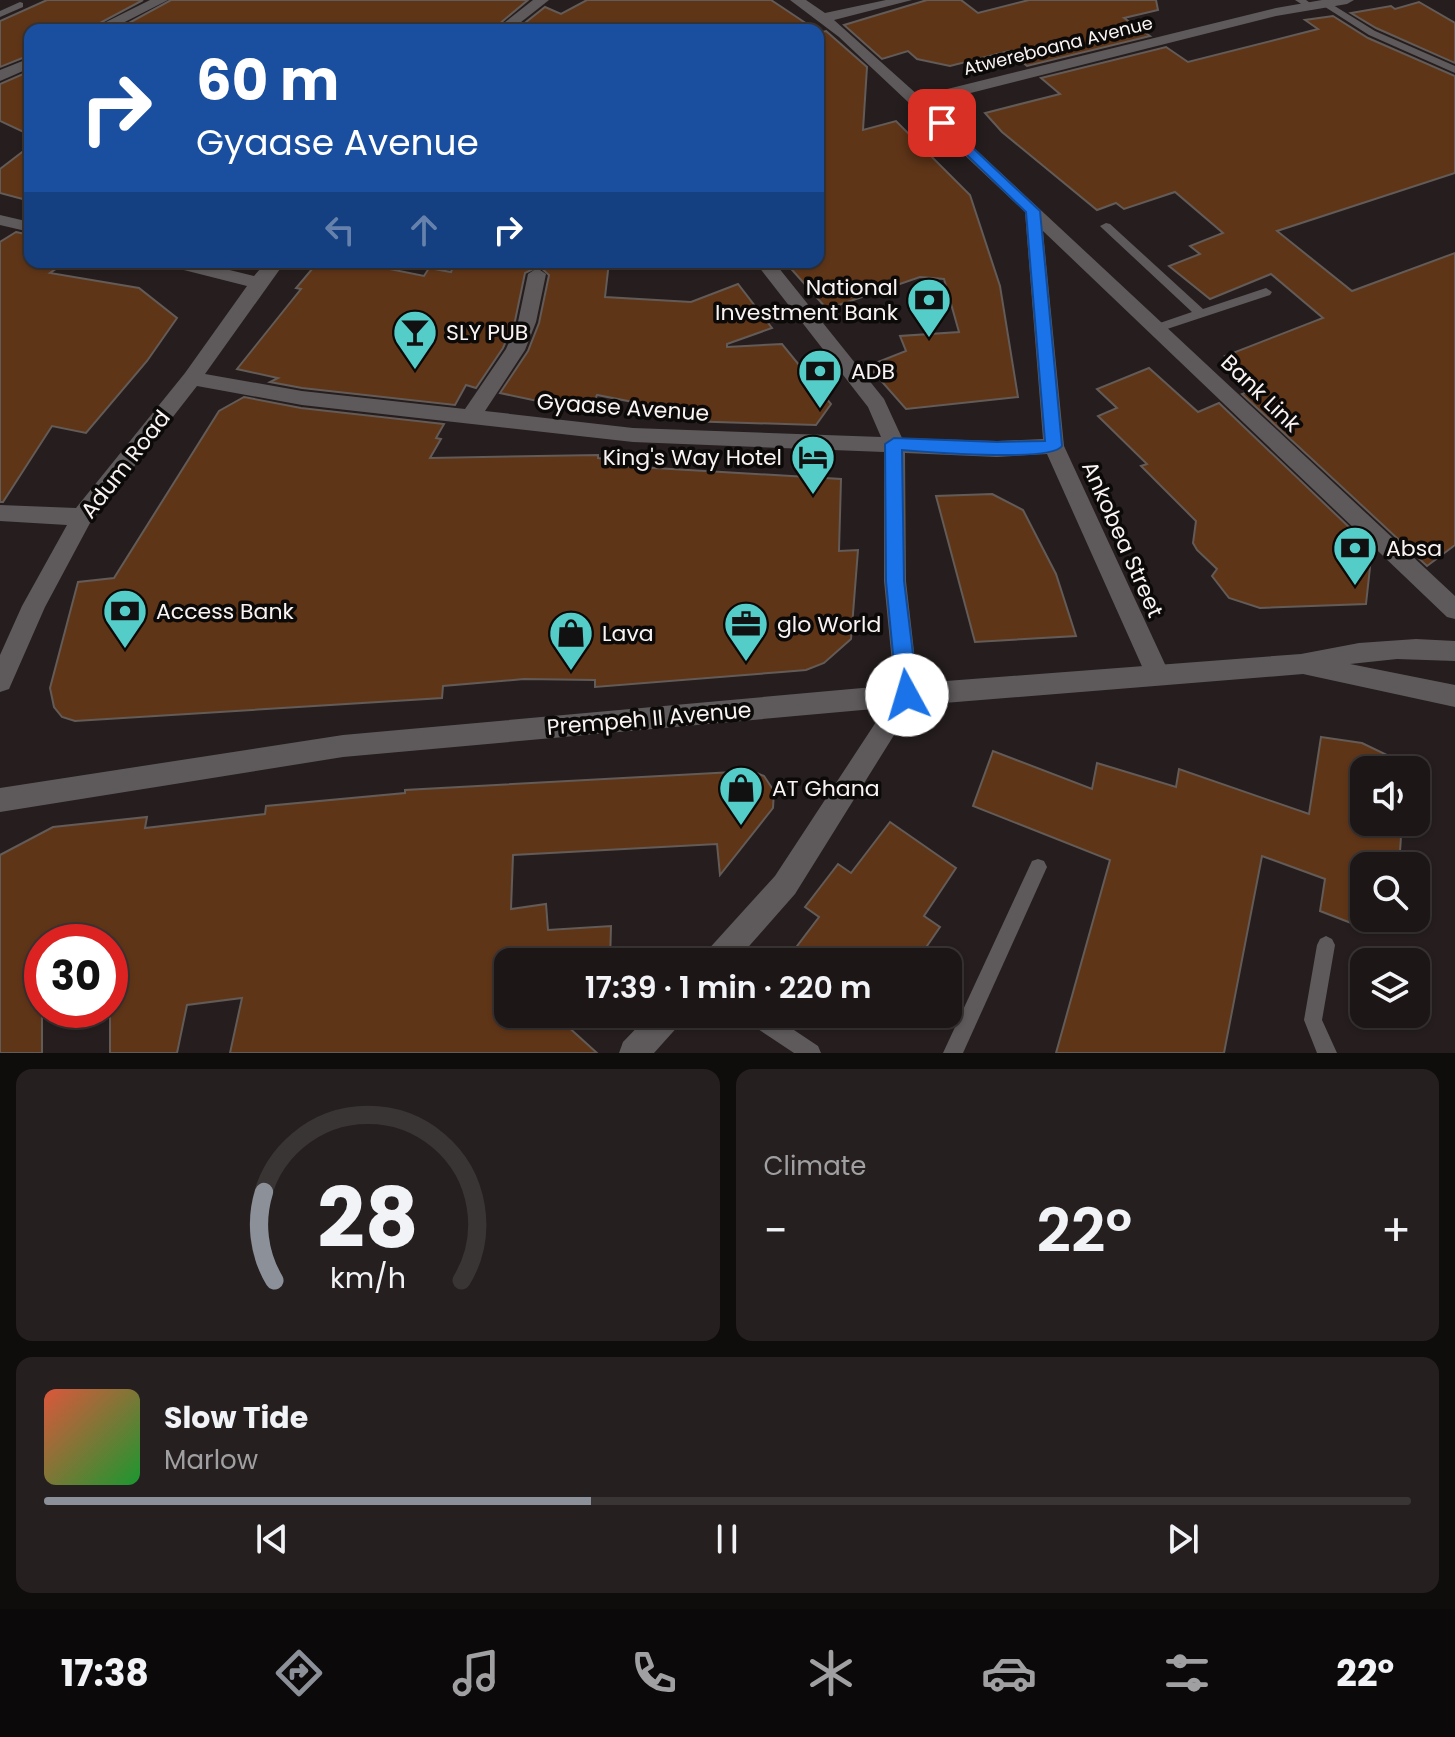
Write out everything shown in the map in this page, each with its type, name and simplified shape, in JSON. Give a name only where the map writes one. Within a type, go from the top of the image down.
[{"type":"street","points":[[110,24],[161,0]]},
{"type":"street","points":[[510,24],[542,0]]},
{"type":"street","points":[[797,0],[823,18],[919,101],[1033,211]]},
{"type":"street","points":[[823,18],[905,0]]},
{"type":"street","name":"Atwereboana Avenue","points":[[919,101],[1311,3],[1347,0]]},
{"type":"street","points":[[0,76],[24,65]]},
{"type":"street","name":"Bank Link","points":[[1033,211],[1455,610]]},
{"type":"street","name":"Ankobea Street","points":[[1033,211],[1054,446],[1158,675]]},
{"type":"street","points":[[0,220],[24,226]]},
{"type":"street","points":[[198,268],[258,283]]},
{"type":"street","name":"Adum Road","points":[[0,682],[34,606],[82,517],[192,378],[271,268]]},
{"type":"street","points":[[729,948],[785,885],[907,695],[895,581],[894,444],[877,404],[769,268]]},
{"type":"street","points":[[469,419],[515,350],[527,322],[537,274]]},
{"type":"street","name":"Gyaase Avenue","points":[[192,378],[302,398],[633,435],[997,449],[1054,446]]},
{"type":"street","points":[[0,513],[82,517]]},
{"type":"street","name":"Prempeh II Avenue","points":[[0,800],[343,746],[907,695],[1301,664],[1341,654],[1399,647],[1455,651]]},
{"type":"street","name":"Prempeh II Avenue","points":[[1301,664],[1455,696]]},
{"type":"street","points":[[634,1053],[657,1028]]},
{"type":"lane","points":[[1311,3],[1455,70]]},
{"type":"lane","points":[[0,14],[20,5]]},
{"type":"lane","points":[[1106,226],[1201,314]]},
{"type":"lane","points":[[1158,328],[1266,292]]},
{"type":"lane","points":[[953,1053],[1038,867]]},
{"type":"lane","points":[[1326,945],[1313,1020],[1327,1053]]},
{"type":"lane","points":[[774,1028],[811,1053]]},
{"type":"building","points":[[47,0],[143,0],[98,24],[24,24],[24,57],[0,67],[0,21]]},
{"type":"building","points":[[171,0],[528,0],[499,24],[127,24]]},
{"type":"building","points":[[587,0],[771,0],[807,24],[524,24],[545,7],[561,14]]},
{"type":"building","points":[[927,0],[961,0],[978,13],[1029,0],[1156,0],[1158,10],[1124,18],[1150,36],[1027,66],[1009,51],[950,66],[917,59],[908,51],[882,59],[844,25]]},
{"type":"building","points":[[1419,2],[1455,23],[1455,63],[1376,28],[1351,13],[1391,6],[1395,9]]},
{"type":"building","points":[[1333,16],[1368,38],[1455,76],[1455,173],[1277,231],[1352,291],[1455,253],[1455,545],[1427,566],[1242,394],[1260,387],[1225,356],[1323,318],[1271,274],[1210,299],[1169,266],[1200,254],[1190,246],[1223,233],[1175,192],[1124,209],[1116,203],[1097,210],[1002,132],[985,113],[1060,94],[1041,78],[1166,47],[1188,62],[1318,29],[1305,20]]},
{"type":"building","points":[[824,32],[867,67],[863,130],[896,121],[970,195],[1000,286],[1018,397],[906,409],[868,366],[906,351],[900,336],[959,332],[944,279],[920,277],[827,309],[790,268],[824,268]]},
{"type":"building","points":[[24,74],[24,132],[0,121],[0,84]]},
{"type":"building","points":[[24,151],[24,199],[0,193],[0,169]]},
{"type":"building","points":[[16,232],[24,234],[24,268],[57,268],[50,273],[139,288],[177,318],[147,361],[86,433],[52,426],[3,502],[0,502],[0,242]]},
{"type":"building","points":[[313,268],[385,268],[424,276],[429,268],[451,272],[453,268],[535,268],[525,273],[515,321],[503,348],[476,388],[466,385],[455,405],[302,388],[270,382],[278,378],[237,369],[301,289],[296,288]]},
{"type":"building","points":[[541,268],[608,268],[605,297],[691,302],[738,284],[772,328],[727,344],[727,347],[782,344],[831,404],[816,425],[685,421],[689,413],[597,395],[590,412],[500,393],[528,351],[539,323],[549,275]]},
{"type":"building","points":[[1149,368],[1198,412],[1219,403],[1372,549],[1366,604],[1260,608],[1229,598],[1212,576],[1217,569],[1193,543],[1196,521],[1141,466],[1147,464],[1098,416],[1117,408],[1097,389]]},
{"type":"building","points":[[244,397],[301,408],[444,424],[436,438],[441,439],[430,458],[598,455],[598,458],[606,459],[605,465],[841,479],[839,551],[858,550],[851,639],[824,663],[806,670],[595,687],[595,680],[524,679],[443,686],[442,698],[75,721],[62,717],[54,707],[50,688],[78,582],[114,578],[219,411]]},
{"type":"building","points":[[992,494],[1023,510],[1056,574],[1076,636],[975,642],[936,496]]},
{"type":"building","points":[[1321,737],[1362,743],[1389,756],[1350,756],[1350,836],[1401,836],[1400,852],[1350,852],[1350,923],[1320,911],[1325,879],[1262,856],[1224,1053],[1056,1053],[1110,860],[973,806],[993,751],[1092,789],[1097,763],[1176,787],[1179,769],[1309,814]]},
{"type":"building","points":[[752,771],[764,776],[774,791],[773,808],[720,875],[717,844],[513,855],[511,909],[546,904],[548,930],[611,926],[610,948],[494,948],[494,1028],[569,1028],[597,1053],[230,1053],[242,998],[187,1005],[177,1053],[110,1053],[110,1028],[128,1028],[128,924],[24,924],[24,1028],[42,1028],[42,1053],[0,1053],[0,855],[53,827],[147,817],[145,828],[265,814],[266,806],[405,793],[405,790]]},
{"type":"building","points":[[890,822],[956,868],[924,916],[940,927],[926,948],[796,948],[819,917],[805,907],[838,864],[851,873]]},
{"type":"place","name":"National Investment Bank","points":[[929,339]]},
{"type":"place","name":"SLY PUB","points":[[415,371]]},
{"type":"place","name":"ADB","points":[[820,410]]},
{"type":"place","name":"King's Way Hotel","points":[[813,496]]},
{"type":"place","name":"Absa","points":[[1355,587]]},
{"type":"place","name":"Access Bank","points":[[125,650]]},
{"type":"place","name":"glo World","points":[[746,663]]},
{"type":"place","name":"Lava","points":[[571,672]]},
{"type":"place","name":"AT Ghana","points":[[741,827]]},
{"type":"route","points":[[907,695],[895,581],[894,444],[997,449],[1054,446],[1033,211],[942,123]]}]
